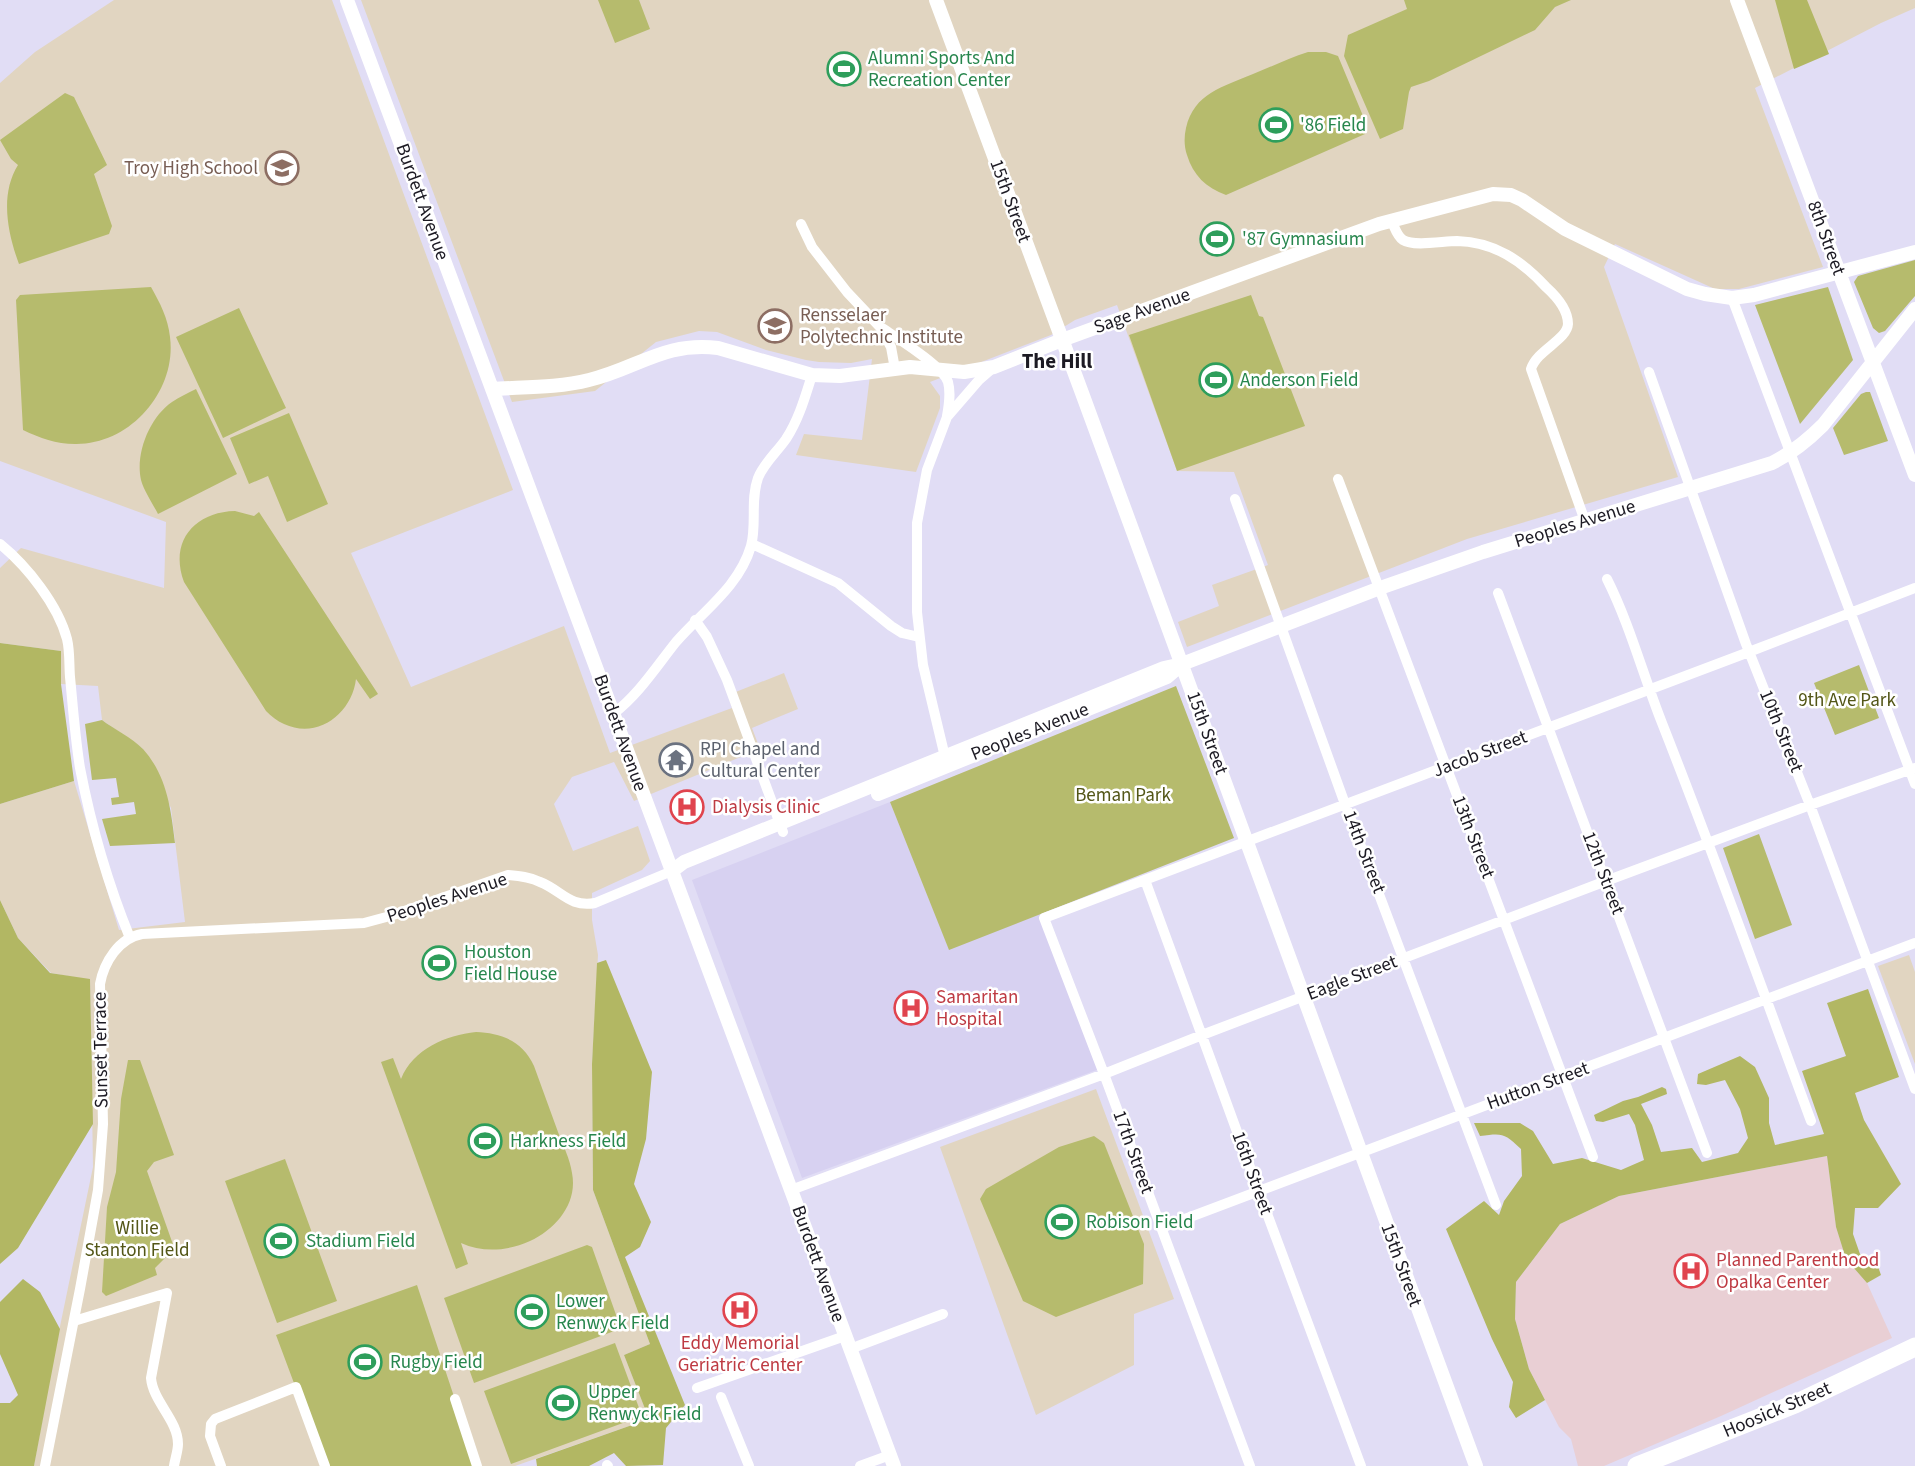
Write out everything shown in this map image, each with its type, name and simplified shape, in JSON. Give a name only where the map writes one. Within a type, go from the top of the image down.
[{"type":"highway","name":"Hoosick Street","points":[[1637,1466],[1795,1404],[1915,1348]]},
{"type":"street","name":"Burdett Avenue","points":[[347,0],[892,1461]]},
{"type":"street","name":"15th Street","points":[[936,0],[1476,1466]]},
{"type":"street","name":"8th Street","points":[[1737,0],[1915,475]]},
{"type":"street","name":"Sage Avenue","points":[[492,389],[562,385],[590,380],[675,349],[702,346],[718,348],[813,375],[841,376],[910,367],[964,372],[994,367],[1379,224],[1493,194],[1511,195],[1522,200],[1565,229],[1687,289],[1732,298]]},
{"type":"street","points":[[1392,222],[1399,236],[1406,242],[1459,241],[1507,254],[1528,268],[1553,294],[1566,315],[1566,330],[1562,337],[1541,352],[1531,369],[1585,521]]},
{"type":"street","points":[[801,224],[812,247],[880,327],[891,347],[895,369]]},
{"type":"street","points":[[1915,252],[1754,295],[1732,298],[1912,769],[1915,784]]},
{"type":"street","name":"Peoples Avenue","points":[[130,938],[142,934],[364,923],[508,875],[542,882],[571,901],[587,905],[595,903],[672,871],[684,862],[781,828],[1164,668],[1182,664],[1380,588],[1483,552],[1753,470],[1790,454],[1806,443],[1823,425],[1915,309]]},
{"type":"street","points":[[880,327],[940,369],[948,381],[950,402],[947,417],[926,470],[917,523],[919,637],[946,760]]},
{"type":"street","points":[[947,417],[994,367]]},
{"type":"street","name":"10th Street","points":[[1649,372],[1749,652],[1810,805],[1915,1089]]},
{"type":"street","points":[[613,714],[629,701],[695,620],[734,581],[751,544],[754,495],[759,477],[797,420],[813,375]]},
{"type":"street","name":"13th Street","points":[[1338,479],[1593,1157]]},
{"type":"street","name":"14th Street","points":[[1235,499],[1345,804],[1496,1205]]},
{"type":"street","points":[[0,544],[14,555],[45,593],[67,640],[75,736],[86,797],[130,938]]},
{"type":"street","points":[[751,544],[836,583],[891,626],[902,633],[919,637]]},
{"type":"street","points":[[1607,579],[1621,608],[1649,690],[1710,842],[1811,1121]]},
{"type":"street","name":"Jacob Street","points":[[1044,918],[1915,588]]},
{"type":"street","name":"12th Street","points":[[1498,593],[1707,1153]]},
{"type":"street","points":[[695,620],[712,646],[727,680],[781,828]]},
{"type":"street","name":"Eagle Street","points":[[791,1190],[1104,1074],[1606,881],[1912,769]]},
{"type":"street","name":"16th Street","points":[[1145,880],[1362,1466]]},
{"type":"street","name":"17th Street","points":[[1044,918],[1250,1466]]},
{"type":"street","name":"Sunset Terrace","points":[[45,1466],[98,1190],[103,1124],[100,984],[110,957],[130,938]]},
{"type":"street","name":"Hutton Street","points":[[1161,1228],[1915,943]]},
{"type":"street","points":[[74,1321],[167,1293],[150,1378],[153,1391],[177,1437],[178,1446],[173,1466]]},
{"type":"street","points":[[698,1388],[943,1314]]},
{"type":"street","points":[[221,1466],[210,1436],[211,1424],[215,1419],[296,1387],[326,1466]]},
{"type":"street","points":[[721,1397],[749,1466]]},
{"type":"street","points":[[455,1399],[477,1466]]},
{"type":"street","points":[[860,1466],[892,1461]]},
{"type":"shaded area","points":[[114,0],[332,0],[513,490],[351,553],[411,687],[564,626],[610,753],[732,708],[728,695],[784,673],[798,709],[752,728],[760,749],[634,801],[614,762],[572,777],[554,804],[573,851],[638,826],[650,861],[642,870],[592,893],[592,920],[598,955],[592,1064],[593,1190],[650,1344],[624,1355],[649,1419],[515,1466],[34,1466],[93,1167],[90,980],[51,973],[18,938],[0,900],[0,804],[74,781],[119,930],[185,922],[171,808],[142,748],[102,720],[98,686],[61,684],[61,651],[0,643],[0,568],[21,548],[164,588],[166,522],[0,461],[0,83],[35,52]]},
{"type":"shaded area","name":"Rensselaer Polytechnic Institute","points":[[361,0],[1915,0],[1915,8],[1755,88],[1823,267],[1739,289],[1715,289],[1615,244],[1604,267],[1678,477],[1467,539],[1187,647],[1178,622],[1219,606],[1212,585],[1268,565],[1234,472],[1177,471],[1117,305],[1075,320],[1051,335],[930,382],[940,396],[940,408],[916,472],[796,455],[804,434],[862,440],[872,359],[851,363],[806,360],[766,350],[717,332],[699,331],[656,342],[595,391],[512,402]]},
{"type":"shaded area","name":"Samaritan Hospital","points":[[890,802],[949,949],[1045,912],[1105,1067],[802,1178],[692,880]]},
{"type":"shaded area","points":[[1909,955],[1915,972],[1915,1064],[1878,966]]},
{"type":"shaded area","points":[[1096,1089],[1174,1299],[1134,1314],[1134,1365],[1036,1415],[940,1147]]},
{"type":"shaded area","points":[[1827,1156],[1836,1227],[1846,1259],[1867,1283],[1892,1338],[1604,1466],[1578,1466],[1571,1439],[1559,1427],[1529,1369],[1515,1319],[1516,1282],[1560,1224],[1619,1196]]},
{"type":"green space","points":[[598,0],[639,0],[650,29],[615,43]]},
{"type":"green space","points":[[1404,0],[1571,0],[1555,7],[1535,30],[1411,87],[1403,129],[1380,139],[1344,56],[1348,35],[1407,9]]},
{"type":"green space","points":[[1775,0],[1807,0],[1829,54],[1794,69]]},
{"type":"green space","name":"'86 Field","points":[[1308,52],[1326,52],[1338,56],[1366,123],[1365,134],[1226,195],[1206,185],[1193,169],[1185,148],[1186,128],[1196,107],[1203,99],[1221,88]]},
{"type":"green space","points":[[65,93],[74,97],[107,165],[94,174],[112,226],[109,234],[19,264],[7,213],[9,188],[18,165],[11,159],[0,140]]},
{"type":"green space","points":[[1915,260],[1915,296],[1885,331],[1879,333],[1873,328],[1854,282],[1858,276]]},
{"type":"green space","points":[[151,287],[167,323],[170,357],[166,377],[158,395],[146,411],[131,425],[95,442],[61,443],[23,430],[16,300],[20,295]]},
{"type":"green space","points":[[1828,287],[1853,360],[1800,424],[1755,305]]},
{"type":"green space","name":"Anderson Field","points":[[1251,295],[1259,316],[1263,317],[1305,426],[1177,471],[1129,335]]},
{"type":"green space","points":[[239,308],[286,408],[223,438],[176,337]]},
{"type":"green space","points":[[196,389],[237,474],[158,514],[141,480],[142,447],[151,426],[164,409]]},
{"type":"green space","points":[[1870,392],[1888,441],[1844,455],[1833,428],[1861,394]]},
{"type":"green space","points":[[289,413],[328,504],[287,522],[268,476],[249,484],[230,438]]},
{"type":"green space","points":[[235,511],[254,516],[259,512],[378,694],[370,699],[356,679],[348,703],[340,712],[321,726],[309,728],[284,724],[266,711],[184,582],[180,568],[180,554],[188,532],[208,517]]},
{"type":"green space","points":[[0,643],[61,651],[61,684],[74,781],[0,804]]},
{"type":"green space","name":"9th Ave Park","points":[[1859,665],[1879,718],[1835,735],[1814,683]]},
{"type":"green space","name":"Beman Park","points":[[1176,686],[1234,838],[949,950],[890,802]]},
{"type":"green space","points":[[102,720],[139,745],[158,770],[172,818],[175,843],[110,846],[102,819],[136,814],[134,802],[112,805],[111,798],[119,797],[116,778],[92,780],[85,724]]},
{"type":"green space","points":[[1759,834],[1792,925],[1755,939],[1723,848]]},
{"type":"green space","points":[[0,900],[18,938],[50,973],[90,979],[93,1124],[18,1248],[0,1264]]},
{"type":"green space","points":[[606,960],[652,1072],[646,1139],[634,1184],[651,1222],[640,1247],[625,1257],[685,1405],[666,1428],[663,1465],[626,1466],[614,1453],[589,1466],[537,1466],[536,1459],[649,1419],[624,1355],[650,1344],[593,1190],[592,1064],[597,963]]},
{"type":"green space","points":[[1868,989],[1899,1077],[1855,1093],[1864,1120],[1901,1184],[1878,1208],[1855,1208],[1853,1234],[1860,1254],[1875,1258],[1881,1275],[1867,1283],[1846,1259],[1836,1227],[1827,1156],[1619,1196],[1560,1224],[1516,1282],[1515,1319],[1529,1369],[1545,1400],[1516,1418],[1509,1407],[1513,1382],[1446,1229],[1484,1201],[1499,1215],[1504,1201],[1522,1176],[1521,1149],[1503,1135],[1480,1136],[1474,1123],[1520,1123],[1533,1131],[1553,1164],[1582,1158],[1621,1170],[1644,1160],[1635,1125],[1629,1114],[1603,1122],[1596,1121],[1594,1115],[1662,1087],[1667,1094],[1641,1104],[1661,1152],[1692,1148],[1702,1162],[1738,1153],[1748,1138],[1740,1109],[1725,1080],[1706,1085],[1697,1084],[1698,1074],[1740,1056],[1755,1067],[1769,1098],[1769,1123],[1775,1145],[1824,1134],[1802,1071],[1846,1056],[1827,1003]]},
{"type":"green space","points":[[476,1032],[494,1034],[510,1040],[529,1057],[568,1157],[573,1184],[572,1195],[563,1214],[540,1236],[504,1249],[478,1248],[461,1243],[468,1264],[456,1269],[381,1062],[393,1058],[401,1079],[414,1059],[432,1045],[453,1036]]},
{"type":"green space","name":"Willie Stanton Field","points":[[128,1060],[140,1060],[174,1155],[154,1162],[147,1171],[176,1253],[165,1258],[155,1268],[157,1275],[106,1296],[102,1292],[107,1207],[116,1172],[121,1099]]},
{"type":"green space","name":"Robison Field","points":[[1094,1136],[1104,1143],[1144,1244],[1143,1284],[1056,1317],[1023,1301],[980,1199],[986,1189],[1059,1147]]},
{"type":"green space","name":"Stadium Field","points":[[285,1159],[337,1301],[277,1323],[225,1181]]},
{"type":"green space","name":"Lower Renwyck Field","points":[[587,1245],[592,1247],[620,1326],[617,1330],[474,1383],[444,1298]]},
{"type":"green space","points":[[23,1279],[40,1292],[60,1329],[34,1466],[0,1466],[0,1403],[10,1403],[18,1395],[0,1354],[0,1302]]},
{"type":"green space","name":"Rugby Field","points":[[417,1285],[477,1466],[325,1466],[276,1335]]},
{"type":"green space","name":"Upper Renwyck Field","points":[[615,1343],[642,1416],[511,1464],[484,1391]]},
{"type":"place","name":"Alumni Sports And Recreation Center","points":[[844,69]]},
{"type":"place","name":"'86 Field","points":[[1276,125]]},
{"type":"place","name":"Troy High School","points":[[282,168]]},
{"type":"place","name":"'87 Gymnasium","points":[[1217,239]]},
{"type":"place","name":"Rensselaer Polytechnic Institute","points":[[775,326]]},
{"type":"place","name":"Anderson Field","points":[[1216,380]]},
{"type":"place","name":"RPI Chapel and Cultural Center","points":[[676,760]]},
{"type":"place","name":"Dialysis Clinic","points":[[687,807]]},
{"type":"place","name":"Houston Field House","points":[[439,963]]},
{"type":"place","name":"Samaritan Hospital","points":[[911,1008]]},
{"type":"place","name":"Harkness Field","points":[[485,1141]]},
{"type":"place","name":"Robison Field","points":[[1062,1222]]},
{"type":"place","name":"Stadium Field","points":[[281,1241]]},
{"type":"place","name":"Planned Parenthood Opalka Center","points":[[1691,1271]]},
{"type":"place","name":"Eddy Memorial Geriatric Center","points":[[740,1310]]},
{"type":"place","name":"Lower Renwyck Field","points":[[532,1312]]},
{"type":"place","name":"Rugby Field","points":[[365,1362]]},
{"type":"place","name":"Upper Renwyck Field","points":[[563,1403]]},
{"type":"district","name":"The Hill","points":[[1057,361]]}]
